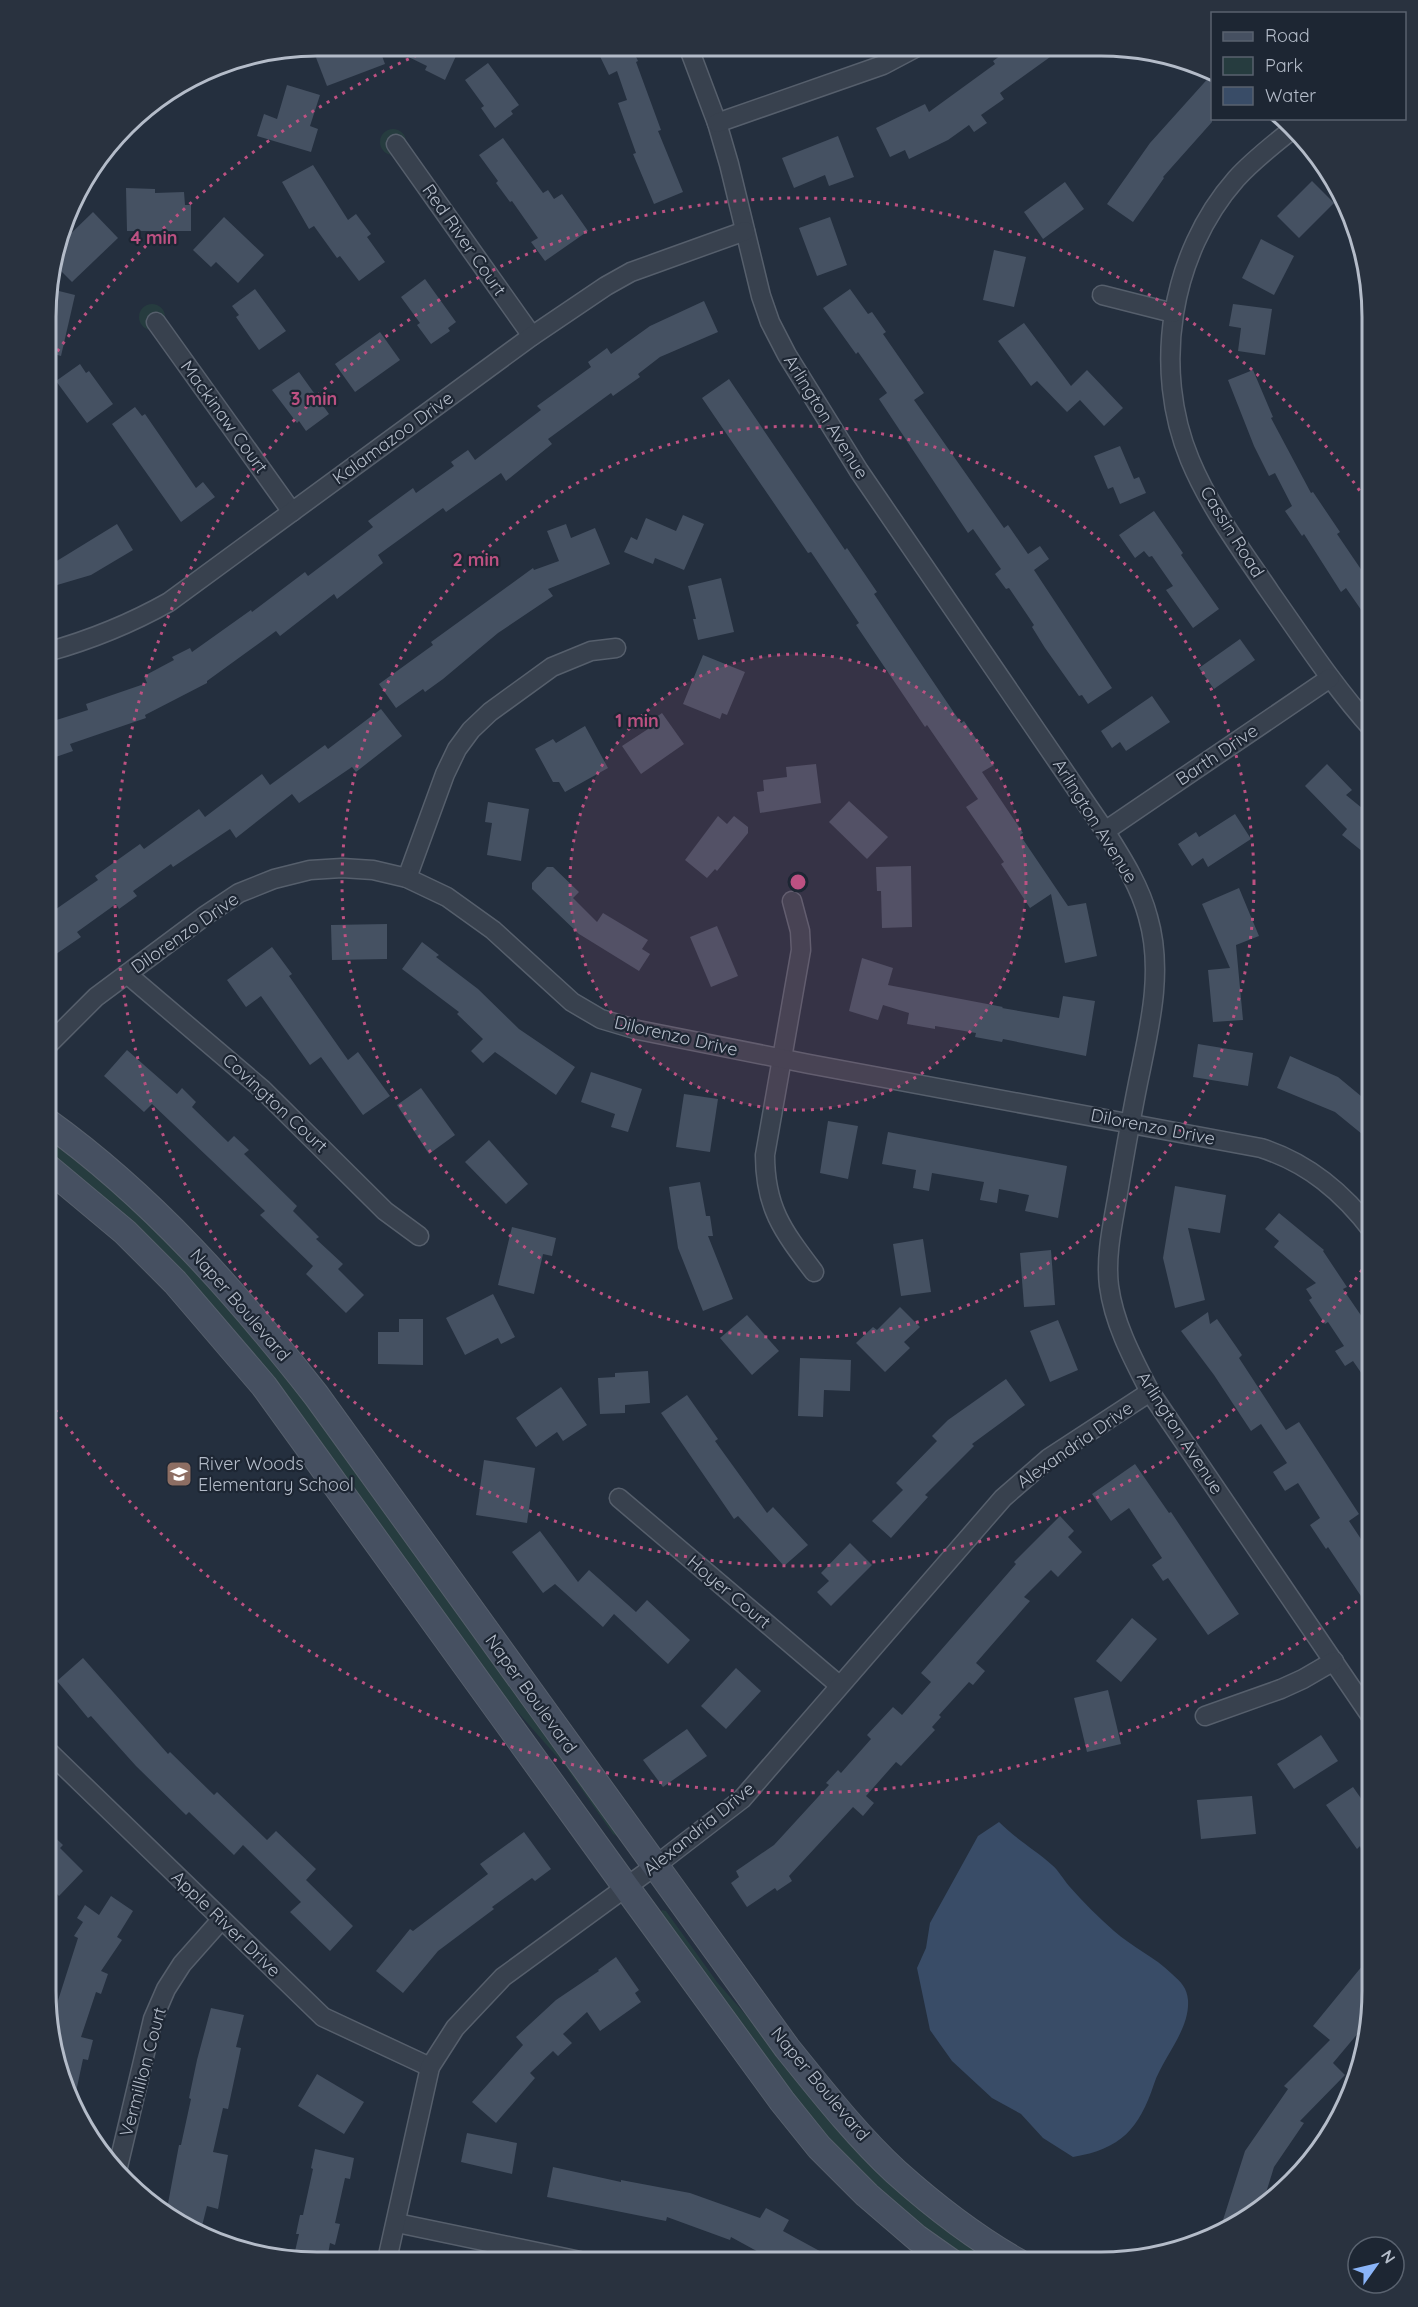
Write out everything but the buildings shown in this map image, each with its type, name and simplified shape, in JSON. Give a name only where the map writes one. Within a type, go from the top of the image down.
[{"type":"main road","name":"Naper Boulevard","points":[[56,1129],[121,1179],[172,1227],[270,1336],[316,1395],[787,2048],[840,2112],[895,2171],[943,2212],[1000,2252]]},
{"type":"main road","name":"Naper Boulevard","points":[[56,1174],[125,1232],[175,1282],[264,1386],[782,2101],[819,2147],[867,2195],[937,2252]]},
{"type":"street","name":"Arlington Avenue","points":[[692,56],[717,123],[761,296],[770,322],[821,412],[859,471],[1105,831],[1138,891],[1148,916],[1153,940],[1155,974],[1153,1009],[1130,1122],[1111,1236],[1109,1287],[1122,1334],[1150,1392],[1362,1703]]},
{"type":"street","points":[[717,123],[883,65],[900,56]]},
{"type":"street","name":"Cassin Road","points":[[1287,134],[1235,180],[1212,213],[1180,282],[1174,308],[1170,345],[1172,385],[1178,422],[1189,459],[1204,491],[1228,530],[1330,678],[1362,717]]},
{"type":"street","name":"Red River Court","points":[[396,144],[532,336]]},
{"type":"street","name":"Kalamazoo Drive","points":[[56,649],[103,634],[159,608],[532,336],[596,292],[632,272],[745,231]]},
{"type":"street","points":[[1102,295],[1174,308]]},
{"type":"street","name":"Mackinaw Court","points":[[156,322],[292,512]]},
{"type":"street","points":[[407,878],[446,774],[457,749],[471,730],[490,712],[552,667],[591,651],[616,648]]},
{"type":"street","name":"Barth Drive","points":[[1105,831],[1330,678]]},
{"type":"street","name":"Dilorenzo Drive","points":[[56,1037],[96,997],[239,893],[274,879],[310,870],[342,868],[373,870],[407,878],[447,897],[472,913],[572,1002],[601,1019],[638,1030],[783,1059],[1261,1148],[1284,1155],[1327,1182],[1351,1204],[1362,1218]]},
{"type":"street","points":[[792,901],[801,931],[801,950],[765,1155],[765,1180],[771,1204],[780,1223],[814,1272]]},
{"type":"street","name":"Covington Court","points":[[127,974],[262,1089],[385,1211],[419,1236]]},
{"type":"street","name":"Alexandria Drive","points":[[389,2252],[430,2067],[455,2028],[503,1977],[742,1799],[976,1528],[1023,1479],[1080,1436],[1150,1392]]},
{"type":"street","name":"Hoyer Court","points":[[619,1498],[839,1685]]},
{"type":"street","points":[[1205,1716],[1281,1689],[1334,1661]]},
{"type":"street","name":"Apple River Drive","points":[[56,1759],[323,2018],[430,2067]]},
{"type":"street","name":"Vermillion Court","points":[[119,2161],[153,2019],[166,1989],[182,1964],[221,1920]]},
{"type":"street","points":[[397,2223],[540,2252]]},
{"type":"green space","points":[[393,129],[403,132],[406,142],[403,152],[393,155],[383,152],[380,142],[383,132]]},
{"type":"green space","points":[[152,304],[161,308],[165,317],[161,326],[152,330],[143,326],[139,317],[143,308]]},
{"type":"green space","points":[[56,1139],[116,1188],[265,1343],[620,1834],[617,1836],[613,1834],[566,1767],[500,1692],[247,1345],[177,1268],[100,1196],[56,1159]]},
{"type":"green space","points":[[662,1910],[666,1911],[717,1982],[772,2045],[991,2252],[956,2252],[895,2203],[856,2166],[786,2086],[660,1914]]},
{"type":"water","points":[[999,1822],[1054,1867],[1080,1898],[1114,1931],[1175,1977],[1186,1992],[1188,2000],[1185,2022],[1158,2074],[1142,2113],[1126,2134],[1104,2149],[1073,2157],[1043,2138],[1021,2114],[992,2098],[952,2061],[930,2030],[917,1968],[926,1948],[930,1923],[978,1836]]},
{"type":"place","name":"River Woods Elementary School","points":[[179,1474]]}]
